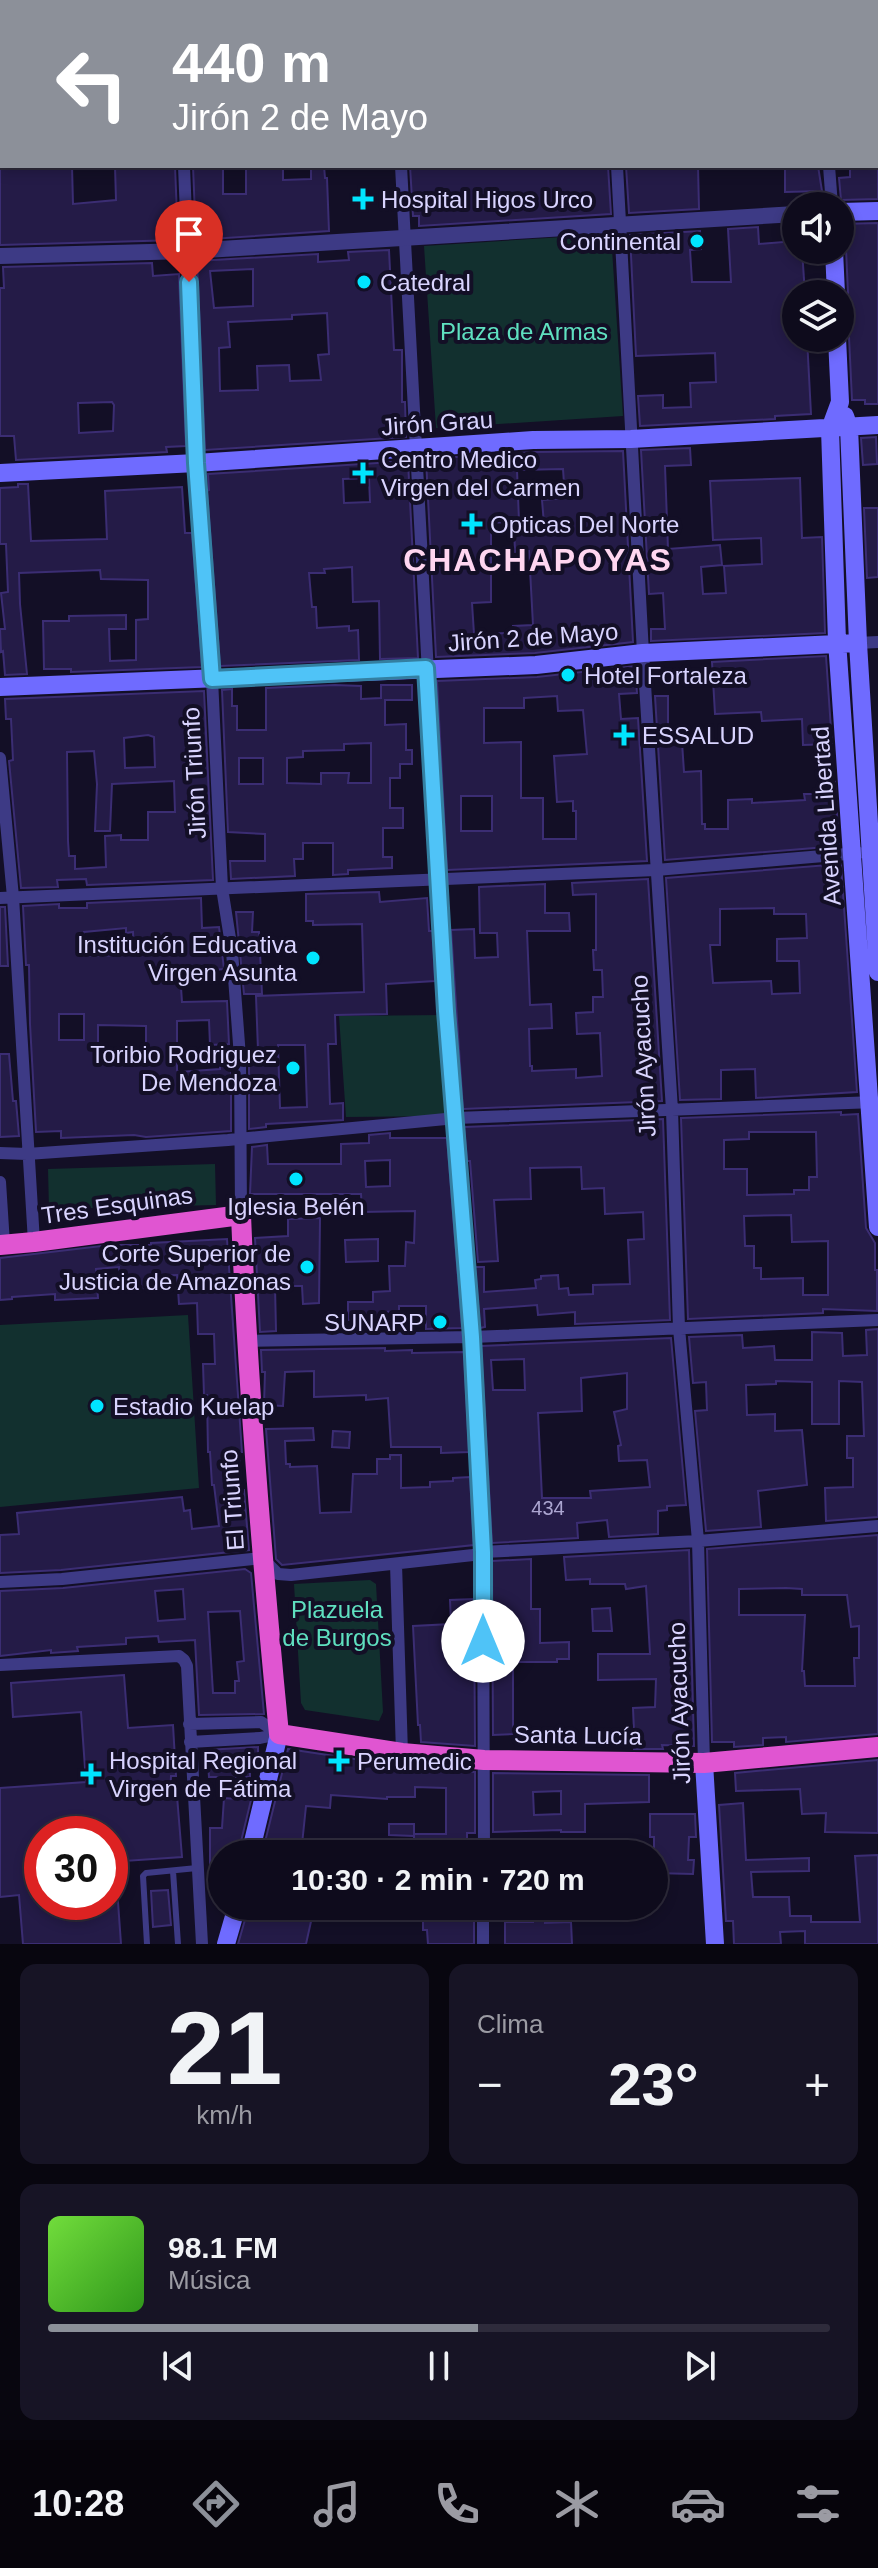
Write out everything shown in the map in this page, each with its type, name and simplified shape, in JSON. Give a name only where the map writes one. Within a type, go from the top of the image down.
[{"type":"highway","name":"Tres Esquinas","points":[[2,1244],[241,1215]]},
{"type":"highway","name":"El Triunfo","points":[[241,1215],[246,1341],[279,1734]]},
{"type":"highway","name":"Santa Lucía","points":[[279,1734],[402,1753],[484,1760],[704,1763],[878,1747]]},
{"type":"main road","points":[[854,212],[878,211]]},
{"type":"main road","name":"Avenida Libertad","points":[[838,352],[840,402],[849,427],[858,643],[873,808],[867,853],[878,1227]]},
{"type":"main road","name":"Avenida Libertad","points":[[840,402],[830,429],[837,644],[867,853],[878,972]]},
{"type":"main road","name":"Jirón Grau","points":[[0,473],[533,440],[631,439],[878,425]]},
{"type":"main road","name":"Jirón 2 de Mayo","points":[[0,687],[536,665],[643,653],[858,643]]},
{"type":"main road","name":"El Triunfo","points":[[253,1840],[279,1734]]},
{"type":"main road","name":"Jirón Ayacucho","points":[[704,1763],[715,1944]]},
{"type":"main road","points":[[226,1944],[233,1920]]},
{"type":"street","name":"Jirón Triunfo","points":[[184,168],[196,463],[212,679],[222,888],[232,951],[240,1057],[239,1138]]},
{"type":"street","points":[[401,168],[446,1011],[472,1337],[483,1552],[484,1840]]},
{"type":"street","name":"Jirón Ayacucho","points":[[617,168],[672,1110],[679,1328],[698,1541],[704,1763]]},
{"type":"street","points":[[829,168],[831,192]]},
{"type":"street","points":[[0,256],[188,251],[782,215]]},
{"type":"street","name":"Jirón 2 de Mayo","points":[[858,643],[878,642]]},
{"type":"street","points":[[0,758],[7,898],[34,1242]]},
{"type":"street","points":[[7,898],[656,870],[867,853]]},
{"type":"street","points":[[0,1153],[27,1154],[239,1138],[456,1118],[873,1102]]},
{"type":"street","name":"El Triunfo","points":[[239,1138],[241,1215]]},
{"type":"street","points":[[0,1182],[2,1244]]},
{"type":"street","points":[[246,1341],[472,1337],[878,1320]]},
{"type":"street","points":[[0,1582],[62,1579],[262,1558],[278,1574],[396,1564],[483,1552],[698,1541],[878,1526]]},
{"type":"street","points":[[396,1564],[402,1753]]},
{"type":"street","points":[[0,1665],[179,1656],[184,1660],[202,1944]]},
{"type":"street","name":"Santa Lucía","points":[[189,1724],[261,1722],[279,1734]]},
{"type":"street","name":"Santa Lucía","points":[[190,1742],[279,1734]]},
{"type":"street","points":[[483,1920],[483,1944]]},
{"type":"lane","points":[[147,1944],[143,1876],[197,1868]]},
{"type":"lane","points":[[173,1871],[178,1944]]},
{"type":"green space","name":"Plaza de Armas","points":[[611,234],[623,416],[436,428],[424,246]]},
{"type":"green space","points":[[445,1015],[449,1116],[346,1117],[339,1016]]},
{"type":"green space","points":[[215,1164],[216,1205],[49,1209],[48,1169]]},
{"type":"green space","name":"Estadio Kuelap","points":[[188,1315],[199,1488],[0,1507],[0,1325]]},
{"type":"green space","name":"Plazuela de Burgos","points":[[370,1580],[376,1584],[383,1712],[379,1721],[305,1710],[301,1703],[294,1584]]},
{"type":"building","points":[[0,168],[72,168],[73,204],[116,200],[115,168],[175,168],[178,240],[0,245]]},
{"type":"building","points":[[193,168],[223,168],[223,194],[246,194],[246,168],[283,168],[283,180],[311,179],[311,168],[324,168],[329,231],[196,240]]},
{"type":"building","points":[[410,168],[608,168],[611,214],[419,226],[419,216],[413,216]]},
{"type":"building","points":[[626,168],[698,168],[699,209],[629,213]]},
{"type":"building","points":[[785,168],[818,168],[822,191],[785,192]]},
{"type":"building","points":[[850,168],[878,168],[878,199],[854,200],[854,192],[840,192],[839,178],[850,177]]},
{"type":"building","points":[[878,223],[878,404],[852,400],[850,352],[854,352],[854,280],[847,280],[847,264],[854,264],[854,224]]},
{"type":"building","points":[[758,227],[759,244],[782,242],[782,264],[803,264],[804,280],[782,280],[782,352],[808,352],[811,414],[775,416],[775,419],[640,426],[638,396],[663,395],[663,408],[691,407],[690,383],[716,382],[715,353],[636,356],[630,235],[700,231],[701,249],[690,250],[692,282],[731,282],[728,229]]},
{"type":"building","points":[[389,250],[394,350],[402,350],[406,437],[205,450],[197,261],[318,254],[318,262],[349,260],[348,252]],"holes":[[[253,269],[253,306],[214,308],[210,271]],[[327,313],[329,354],[318,355],[321,380],[290,381],[289,365],[257,366],[258,390],[220,391],[219,348],[230,347],[228,322],[292,319],[292,315]]]},
{"type":"building","points":[[152,263],[153,276],[179,274],[186,446],[166,447],[167,452],[16,460],[14,436],[0,436],[0,288],[4,288],[3,267]],"holes":[[[112,402],[113,431],[79,433],[78,403]]]},
{"type":"building","points":[[876,437],[877,464],[863,465],[861,438]]},
{"type":"building","points":[[690,448],[691,465],[665,466],[668,549],[720,545],[722,565],[701,567],[703,594],[726,593],[724,566],[762,564],[761,538],[713,540],[710,481],[800,478],[802,538],[822,537],[825,633],[651,641],[651,629],[665,629],[663,593],[649,594],[641,450]]},
{"type":"building","points":[[623,451],[633,642],[535,653],[436,657],[426,459],[533,452]],"holes":[[[563,469],[565,498],[542,500],[544,524],[514,525],[515,552],[529,551],[533,625],[513,626],[513,633],[474,634],[472,603],[491,602],[491,523],[519,521],[517,470]]]},
{"type":"building","points":[[408,461],[418,658],[380,659],[379,601],[353,602],[352,567],[309,573],[317,628],[349,626],[349,631],[358,630],[359,660],[220,666],[208,474]],"holes":[[[369,478],[370,502],[344,503],[343,479]]]},
{"type":"building","points":[[18,484],[28,484],[31,541],[107,539],[105,491],[182,487],[185,533],[192,533],[202,667],[71,672],[71,669],[44,669],[43,621],[69,621],[69,616],[126,615],[126,629],[109,629],[110,661],[136,660],[136,620],[148,619],[148,580],[101,579],[100,570],[19,573],[27,674],[5,675],[1,652],[0,629],[5,629],[1,593],[8,592],[6,544],[0,544],[0,488],[18,487]]},
{"type":"building","points":[[864,508],[878,508],[878,577],[867,578]]},
{"type":"building","points":[[826,656],[832,744],[803,745],[802,719],[762,721],[761,712],[715,714],[712,662]]},
{"type":"building","points":[[635,666],[637,693],[619,694],[621,719],[638,718],[647,861],[447,870],[437,681],[537,677]],"holes":[[[557,696],[558,711],[583,710],[587,754],[554,756],[557,802],[573,801],[576,839],[543,839],[543,798],[521,798],[521,742],[484,743],[484,708],[524,708],[524,698]],[[461,796],[492,796],[492,831],[461,831]]]},
{"type":"building","points":[[381,685],[412,685],[412,700],[385,700],[385,725],[406,724],[406,750],[412,750],[412,764],[400,764],[400,778],[390,778],[390,808],[403,808],[403,828],[383,828],[383,857],[392,857],[392,868],[348,870],[348,874],[333,875],[333,843],[303,843],[303,859],[294,859],[295,876],[231,879],[230,861],[265,861],[265,834],[228,832],[222,690],[232,689],[232,706],[237,706],[237,730],[266,730],[266,688],[361,686],[361,699],[381,698]],"holes":[[[371,743],[371,783],[348,783],[349,773],[321,773],[321,784],[287,783],[287,758],[303,757],[303,751],[344,750],[344,744]],[[239,758],[263,758],[263,784],[239,784]]]},
{"type":"building","points":[[204,691],[213,880],[87,885],[86,879],[57,880],[58,887],[21,888],[9,761],[13,760],[11,719],[6,719],[5,699]],"holes":[[[154,737],[155,767],[125,768],[124,738]],[[94,751],[97,784],[95,831],[110,831],[112,784],[174,781],[175,812],[148,812],[148,840],[121,840],[121,835],[105,836],[106,867],[75,869],[75,856],[69,856],[67,752]]]},
{"type":"building","points":[[655,696],[668,696],[668,728],[681,727],[684,772],[701,771],[702,824],[705,824],[705,829],[728,829],[728,800],[752,799],[752,803],[805,800],[804,794],[828,794],[828,783],[835,782],[839,846],[665,860]]},
{"type":"building","points":[[841,864],[857,1092],[756,1098],[755,1069],[721,1070],[721,1099],[680,1100],[666,878]],"holes":[[[774,908],[774,914],[806,914],[807,938],[777,939],[777,961],[799,961],[800,993],[772,994],[771,981],[713,983],[710,945],[720,945],[720,909]]]},
{"type":"building","points":[[648,879],[662,1101],[463,1109],[451,930],[474,929],[475,958],[498,957],[497,933],[480,933],[479,887],[545,884],[545,913],[569,913],[570,931],[527,931],[530,1005],[551,1004],[552,1028],[529,1029],[530,1066],[532,1071],[576,1069],[576,1078],[602,1076],[600,1033],[577,1034],[576,1013],[593,1012],[593,997],[603,997],[602,970],[594,970],[596,894],[573,895],[572,883]]},
{"type":"building","points":[[379,892],[380,902],[427,898],[429,931],[433,931],[435,981],[386,984],[387,1014],[335,1015],[336,1044],[328,1044],[330,1104],[343,1103],[343,1120],[266,1124],[266,1127],[249,1129],[249,1064],[255,1063],[255,1050],[258,1050],[256,996],[364,992],[362,924],[313,925],[313,921],[306,921],[306,894]],"holes":[[[278,1045],[305,1045],[307,1107],[280,1108]]]},
{"type":"building","points":[[201,898],[202,928],[219,927],[224,969],[180,973],[182,1002],[227,1001],[229,1044],[210,1045],[209,1020],[177,1021],[177,1070],[220,1069],[220,1065],[231,1065],[231,1131],[146,1137],[61,1138],[61,1131],[36,1132],[29,965],[26,965],[23,906],[59,904],[59,908],[87,908],[87,903]],"holes":[[[126,928],[126,933],[133,932],[134,955],[84,956],[84,932]],[[59,1014],[84,1014],[84,1040],[59,1040]],[[98,1025],[146,1026],[146,1051],[98,1051]]]},
{"type":"building","points":[[0,907],[5,907],[8,966],[0,966]]},
{"type":"building","points":[[236,912],[253,912],[252,932],[259,932],[262,994],[244,994]]},
{"type":"building","points":[[0,1054],[9,1054],[19,1136],[0,1137]]},
{"type":"building","points":[[858,1114],[866,1228],[875,1243],[877,1311],[823,1309],[823,1313],[688,1319],[681,1118]],"holes":[[[749,1132],[816,1132],[817,1177],[809,1177],[809,1190],[794,1190],[794,1194],[747,1195],[747,1169],[724,1169],[724,1140],[749,1139]],[[791,1215],[792,1242],[828,1241],[828,1295],[803,1295],[803,1278],[761,1279],[761,1268],[754,1268],[754,1246],[745,1246],[744,1216]]]},
{"type":"building","points":[[663,1119],[670,1320],[575,1324],[575,1312],[538,1315],[537,1305],[484,1309],[485,1327],[480,1328],[475,1267],[484,1267],[484,1292],[536,1288],[535,1280],[541,1279],[541,1276],[558,1275],[559,1289],[568,1288],[569,1295],[593,1294],[593,1285],[630,1284],[628,1240],[644,1239],[643,1212],[605,1214],[604,1188],[582,1189],[581,1167],[530,1168],[531,1199],[494,1200],[498,1261],[478,1262],[470,1161],[467,1161],[464,1127]]},
{"type":"building","points":[[390,1133],[390,1138],[447,1138],[462,1328],[426,1329],[426,1306],[399,1306],[399,1311],[385,1312],[385,1319],[348,1320],[348,1302],[373,1302],[373,1292],[390,1291],[389,1266],[405,1266],[406,1242],[414,1243],[415,1211],[362,1212],[361,1194],[250,1194],[252,1147],[267,1145],[268,1164],[341,1164],[341,1144],[369,1143],[369,1135]],"holes":[[[390,1160],[390,1186],[366,1187],[365,1161]]]},
{"type":"building","points":[[320,1218],[319,1303],[303,1304],[302,1286],[275,1286],[276,1331],[260,1332],[255,1238],[288,1236],[288,1219]]},
{"type":"building","points":[[227,1239],[242,1452],[239,1452],[241,1490],[244,1490],[249,1550],[61,1570],[0,1573],[0,1535],[19,1534],[17,1513],[182,1497],[184,1511],[190,1510],[192,1529],[219,1526],[208,1452],[203,1364],[215,1364],[214,1334],[198,1334],[197,1303],[179,1304],[177,1275],[149,1276],[149,1288],[120,1289],[119,1267],[96,1269],[98,1298],[55,1300],[55,1294],[0,1300],[0,1258],[110,1245]]},
{"type":"building","points":[[378,1239],[378,1261],[346,1262],[345,1240]]},
{"type":"building","points":[[878,1329],[878,1517],[826,1521],[825,1488],[853,1487],[853,1458],[847,1458],[847,1436],[864,1436],[862,1382],[839,1381],[839,1424],[812,1424],[812,1382],[776,1381],[776,1384],[746,1385],[747,1415],[775,1414],[775,1431],[802,1430],[807,1485],[758,1491],[761,1527],[706,1531],[695,1411],[707,1410],[706,1382],[693,1383],[689,1337],[742,1335],[743,1348],[774,1346],[775,1360],[812,1360],[812,1332],[842,1333],[843,1356],[867,1355],[866,1330]]},
{"type":"building","points":[[671,1338],[686,1505],[667,1506],[667,1510],[658,1511],[658,1534],[609,1537],[607,1520],[577,1523],[578,1538],[492,1543],[481,1346]],"holes":[[[524,1359],[525,1390],[493,1390],[491,1360]],[[627,1373],[627,1409],[614,1412],[621,1445],[618,1446],[619,1461],[647,1460],[650,1487],[590,1491],[591,1498],[542,1498],[538,1413],[582,1411],[581,1378]]]},
{"type":"building","points":[[385,1348],[385,1351],[412,1350],[412,1353],[464,1352],[469,1452],[441,1453],[441,1447],[391,1447],[388,1398],[366,1400],[366,1395],[314,1397],[314,1371],[285,1372],[283,1406],[264,1405],[265,1372],[262,1372],[261,1350]]},
{"type":"building","points":[[313,1428],[314,1440],[285,1441],[286,1464],[290,1467],[317,1466],[320,1513],[351,1512],[353,1474],[377,1474],[377,1459],[401,1455],[401,1488],[430,1487],[430,1482],[470,1477],[474,1545],[282,1565],[276,1559],[266,1429]]},
{"type":"building","points":[[333,1431],[350,1432],[349,1448],[332,1447]]},
{"type":"building","points":[[878,1535],[878,1734],[786,1742],[786,1737],[763,1738],[763,1745],[734,1747],[734,1742],[712,1742],[707,1549]],"holes":[[[739,1589],[802,1589],[802,1595],[847,1595],[851,1627],[859,1626],[859,1658],[854,1658],[855,1686],[805,1686],[802,1671],[805,1615],[739,1615]]]},
{"type":"building","points":[[689,1550],[694,1746],[662,1745],[663,1749],[634,1749],[633,1708],[655,1707],[656,1679],[598,1680],[598,1654],[650,1654],[646,1586],[626,1589],[625,1584],[590,1584],[590,1579],[566,1580],[564,1557]]},
{"type":"building","points":[[531,1559],[531,1609],[540,1609],[540,1643],[569,1642],[569,1659],[513,1662],[513,1734],[493,1735],[492,1561]]},
{"type":"building","points":[[245,1569],[251,1573],[264,1714],[199,1715],[195,1640],[159,1642],[158,1636],[126,1638],[126,1644],[77,1647],[78,1651],[51,1653],[51,1650],[0,1656],[0,1591],[63,1588]],"holes":[[[183,1589],[185,1619],[158,1621],[155,1591]],[[240,1611],[244,1661],[237,1662],[239,1681],[235,1681],[235,1693],[213,1693],[208,1612]]]},
{"type":"building","points":[[474,1599],[475,1746],[421,1742],[413,1626],[451,1624],[450,1600]]},
{"type":"building","points":[[610,1608],[612,1631],[593,1631],[592,1609]]},
{"type":"building","points":[[124,1675],[128,1728],[173,1725],[176,1776],[171,1776],[170,1795],[177,1796],[182,1857],[128,1861],[128,1816],[24,1816],[24,1920],[119,1920],[121,1944],[23,1944],[19,1895],[0,1897],[0,1788],[86,1782],[81,1712],[13,1717],[11,1683]]},
{"type":"building","points":[[258,1747],[258,1759],[250,1759],[250,1777],[209,1777],[207,1750]]},
{"type":"building","points":[[288,1749],[401,1766],[475,1772],[475,1833],[467,1833],[467,1840],[414,1840],[414,1836],[389,1835],[389,1824],[414,1824],[414,1834],[446,1834],[446,1788],[415,1787],[415,1797],[387,1799],[331,1795],[330,1808],[306,1806],[302,1840],[265,1840]]},
{"type":"building","points":[[878,1760],[878,1833],[825,1832],[826,1813],[802,1814],[800,1789],[736,1791],[735,1773]]},
{"type":"building","points":[[493,1773],[649,1775],[649,1802],[585,1804],[585,1832],[493,1832]],"holes":[[[561,1791],[561,1814],[534,1815],[533,1792]]]},
{"type":"building","points":[[224,1798],[251,1800],[241,1840],[210,1840],[210,1828],[222,1828]]},
{"type":"building","points":[[743,1803],[746,1860],[809,1858],[809,1871],[751,1872],[753,1897],[789,1897],[790,1916],[811,1916],[811,1922],[860,1922],[855,1856],[878,1855],[878,1944],[805,1944],[805,1931],[780,1932],[781,1944],[734,1944],[733,1921],[726,1921],[719,1805]]},
{"type":"building","points":[[650,1814],[695,1814],[696,1837],[689,1837],[688,1860],[694,1860],[693,1874],[668,1873],[668,1840],[650,1837]]},
{"type":"building","points":[[168,1890],[171,1925],[153,1927],[151,1891]]},
{"type":"building","points":[[245,1920],[311,1920],[306,1944],[238,1944]]},
{"type":"building","points":[[423,1920],[474,1920],[474,1944],[428,1944],[427,1930],[423,1930]]},
{"type":"building","points":[[505,1922],[571,1922],[572,1944],[505,1944]]},
{"type":"place","name":"Hospital Higos Urco","points":[[363,199]]},
{"type":"place","name":"Continental","points":[[697,241]]},
{"type":"place","name":"Catedral","points":[[364,282]]},
{"type":"place","name":"Centro Medico Virgen del Carmen","points":[[363,473]]},
{"type":"place","name":"Opticas Del Norte","points":[[472,524]]},
{"type":"place","name":"Hotel Fortaleza","points":[[568,675]]},
{"type":"place","name":"ESSALUD","points":[[624,735]]},
{"type":"place","name":"Institución Educativa Virgen Asunta","points":[[313,958]]},
{"type":"place","name":"Toribio Rodriguez De Mendoza","points":[[293,1068]]},
{"type":"place","name":"Iglesia Belén","points":[[296,1179]]},
{"type":"place","name":"Corte Superior de Justicia de Amazonas","points":[[307,1267]]},
{"type":"place","name":"SUNARP","points":[[440,1322]]},
{"type":"place","name":"Estadio Kuelap","points":[[97,1406]]},
{"type":"place","name":"Perumedic","points":[[339,1761]]},
{"type":"place","name":"Hospital Regional Virgen de Fátima","points":[[91,1774]]},
{"type":"district","name":"CHACHAPOYAS","points":[[538,560]]},
{"type":"route","points":[[189,282],[196,463],[212,679],[426,668],[446,1011],[472,1337],[483,1552],[483,1641]]}]
